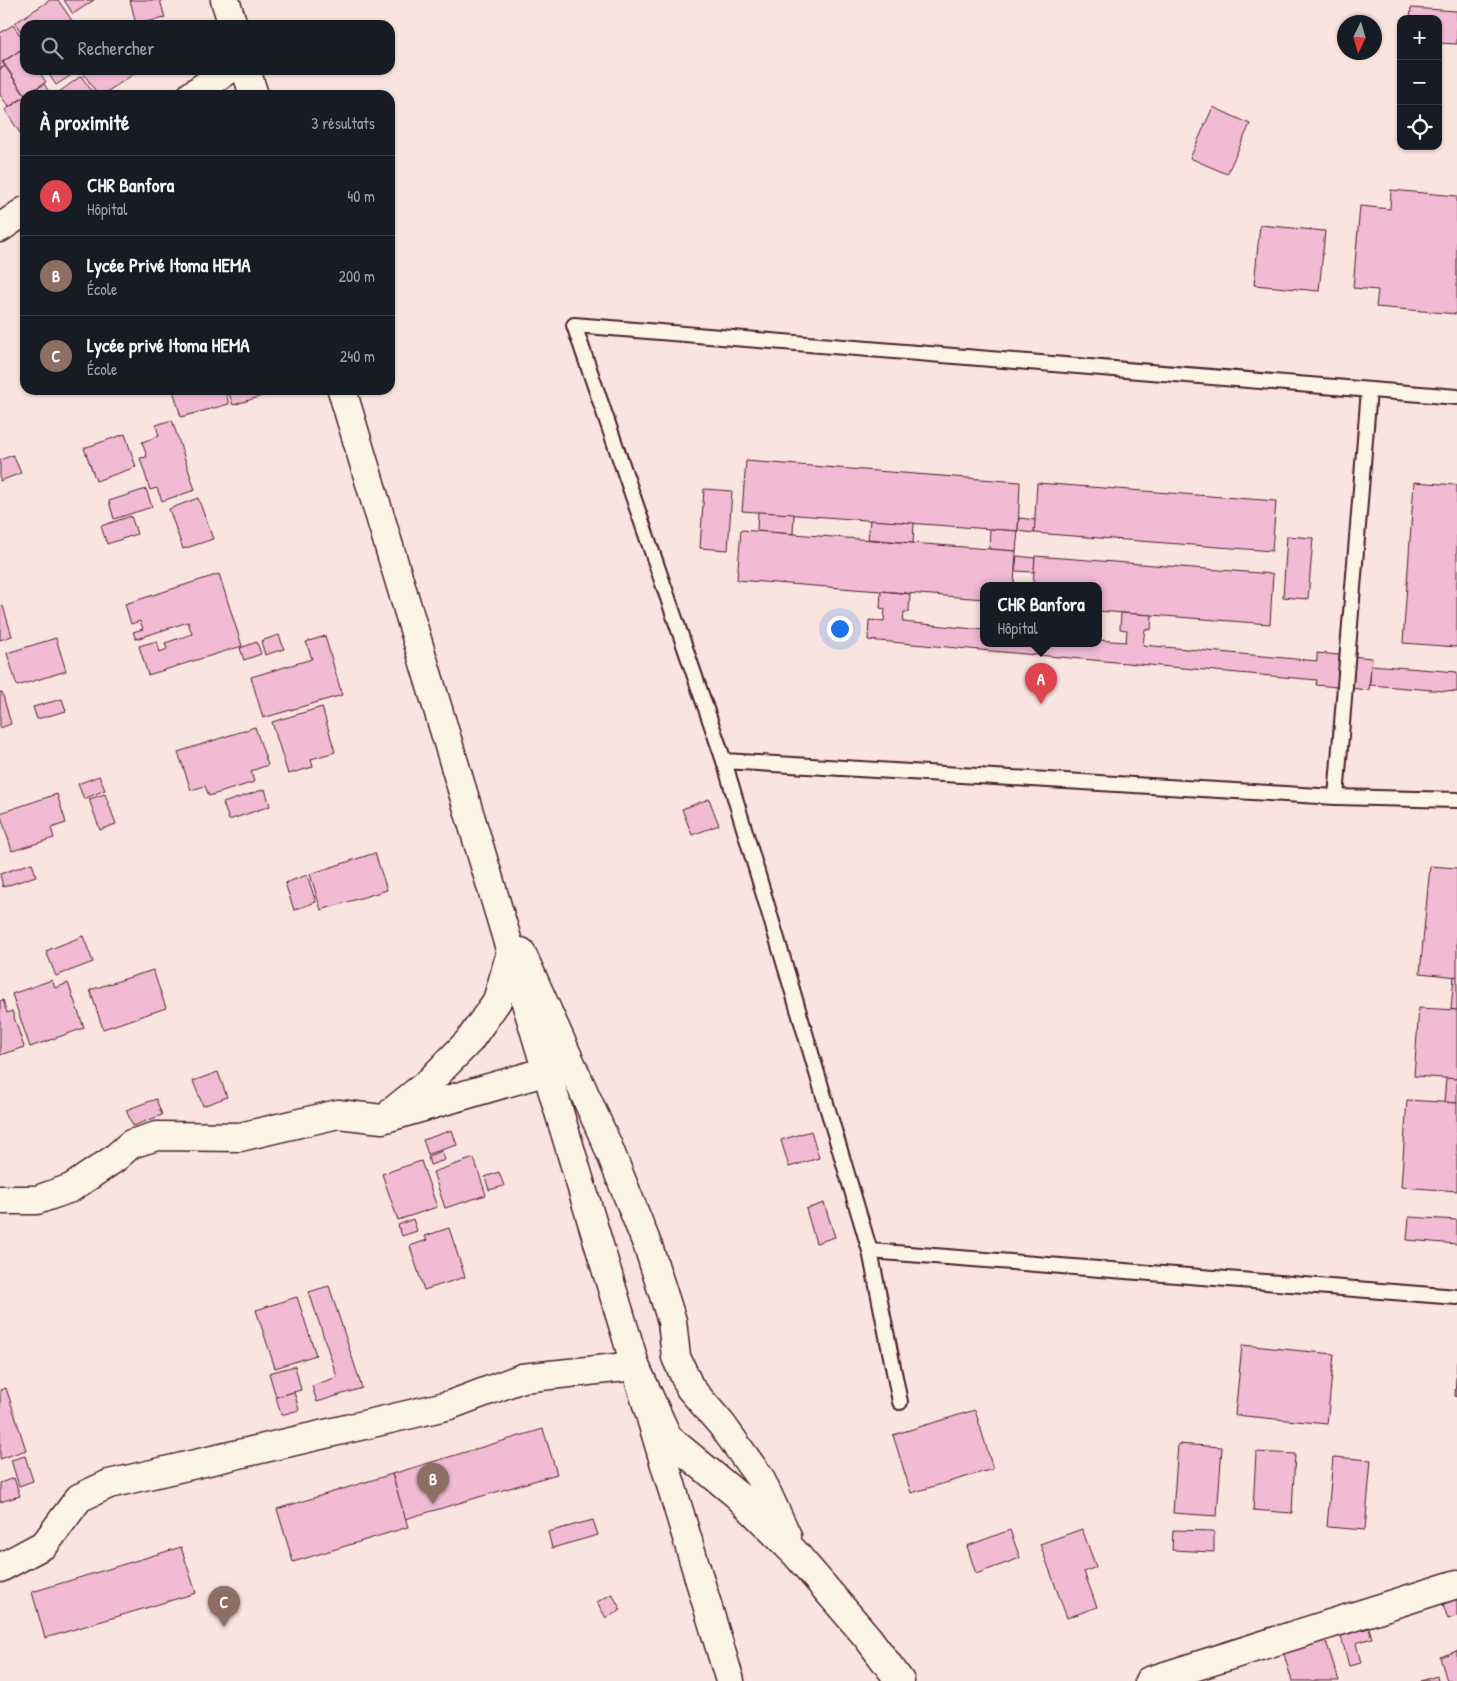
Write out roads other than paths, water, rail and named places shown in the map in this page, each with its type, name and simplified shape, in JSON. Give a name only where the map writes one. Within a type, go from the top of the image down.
[{"type":"street","points":[[225,0],[231,20]]},
{"type":"street","points":[[199,90],[221,75]]},
{"type":"street","points":[[248,75],[252,90]]},
{"type":"street","points":[[0,228],[20,214]]},
{"type":"street","points":[[344,395],[730,1681]]},
{"type":"street","points":[[499,911],[516,941],[607,1144],[649,1249],[672,1321],[676,1357],[690,1388],[722,1425],[760,1478],[795,1553]]},
{"type":"street","points":[[382,1119],[429,1082],[469,1042],[497,1001],[511,952]]},
{"type":"street","points":[[0,1200],[37,1200],[71,1188],[114,1159],[130,1144],[157,1136],[240,1137],[338,1114],[382,1119],[547,1071]]},
{"type":"street","points":[[635,1366],[668,1438],[737,1495],[795,1553],[868,1638],[900,1681]]},
{"type":"street","points":[[0,1568],[45,1544],[78,1498],[109,1484],[450,1405],[522,1378],[635,1366]]},
{"type":"street","points":[[1149,1681],[1457,1584]]},
{"type":"lane","points":[[900,1402],[870,1251],[724,761],[574,326],[1457,397]]},
{"type":"lane","points":[[1336,797],[1368,390]]},
{"type":"lane","points":[[724,761],[1336,797],[1457,800]]},
{"type":"lane","points":[[870,1251],[1457,1298]]},
{"type":"place","name":"CHR Banfora","points":[[1041,704]]},
{"type":"place","name":"Lycée Privé Itoma HEMA","points":[[433,1504]]},
{"type":"place","name":"Lycée privé Itoma HEMA","points":[[224,1627]]}]
